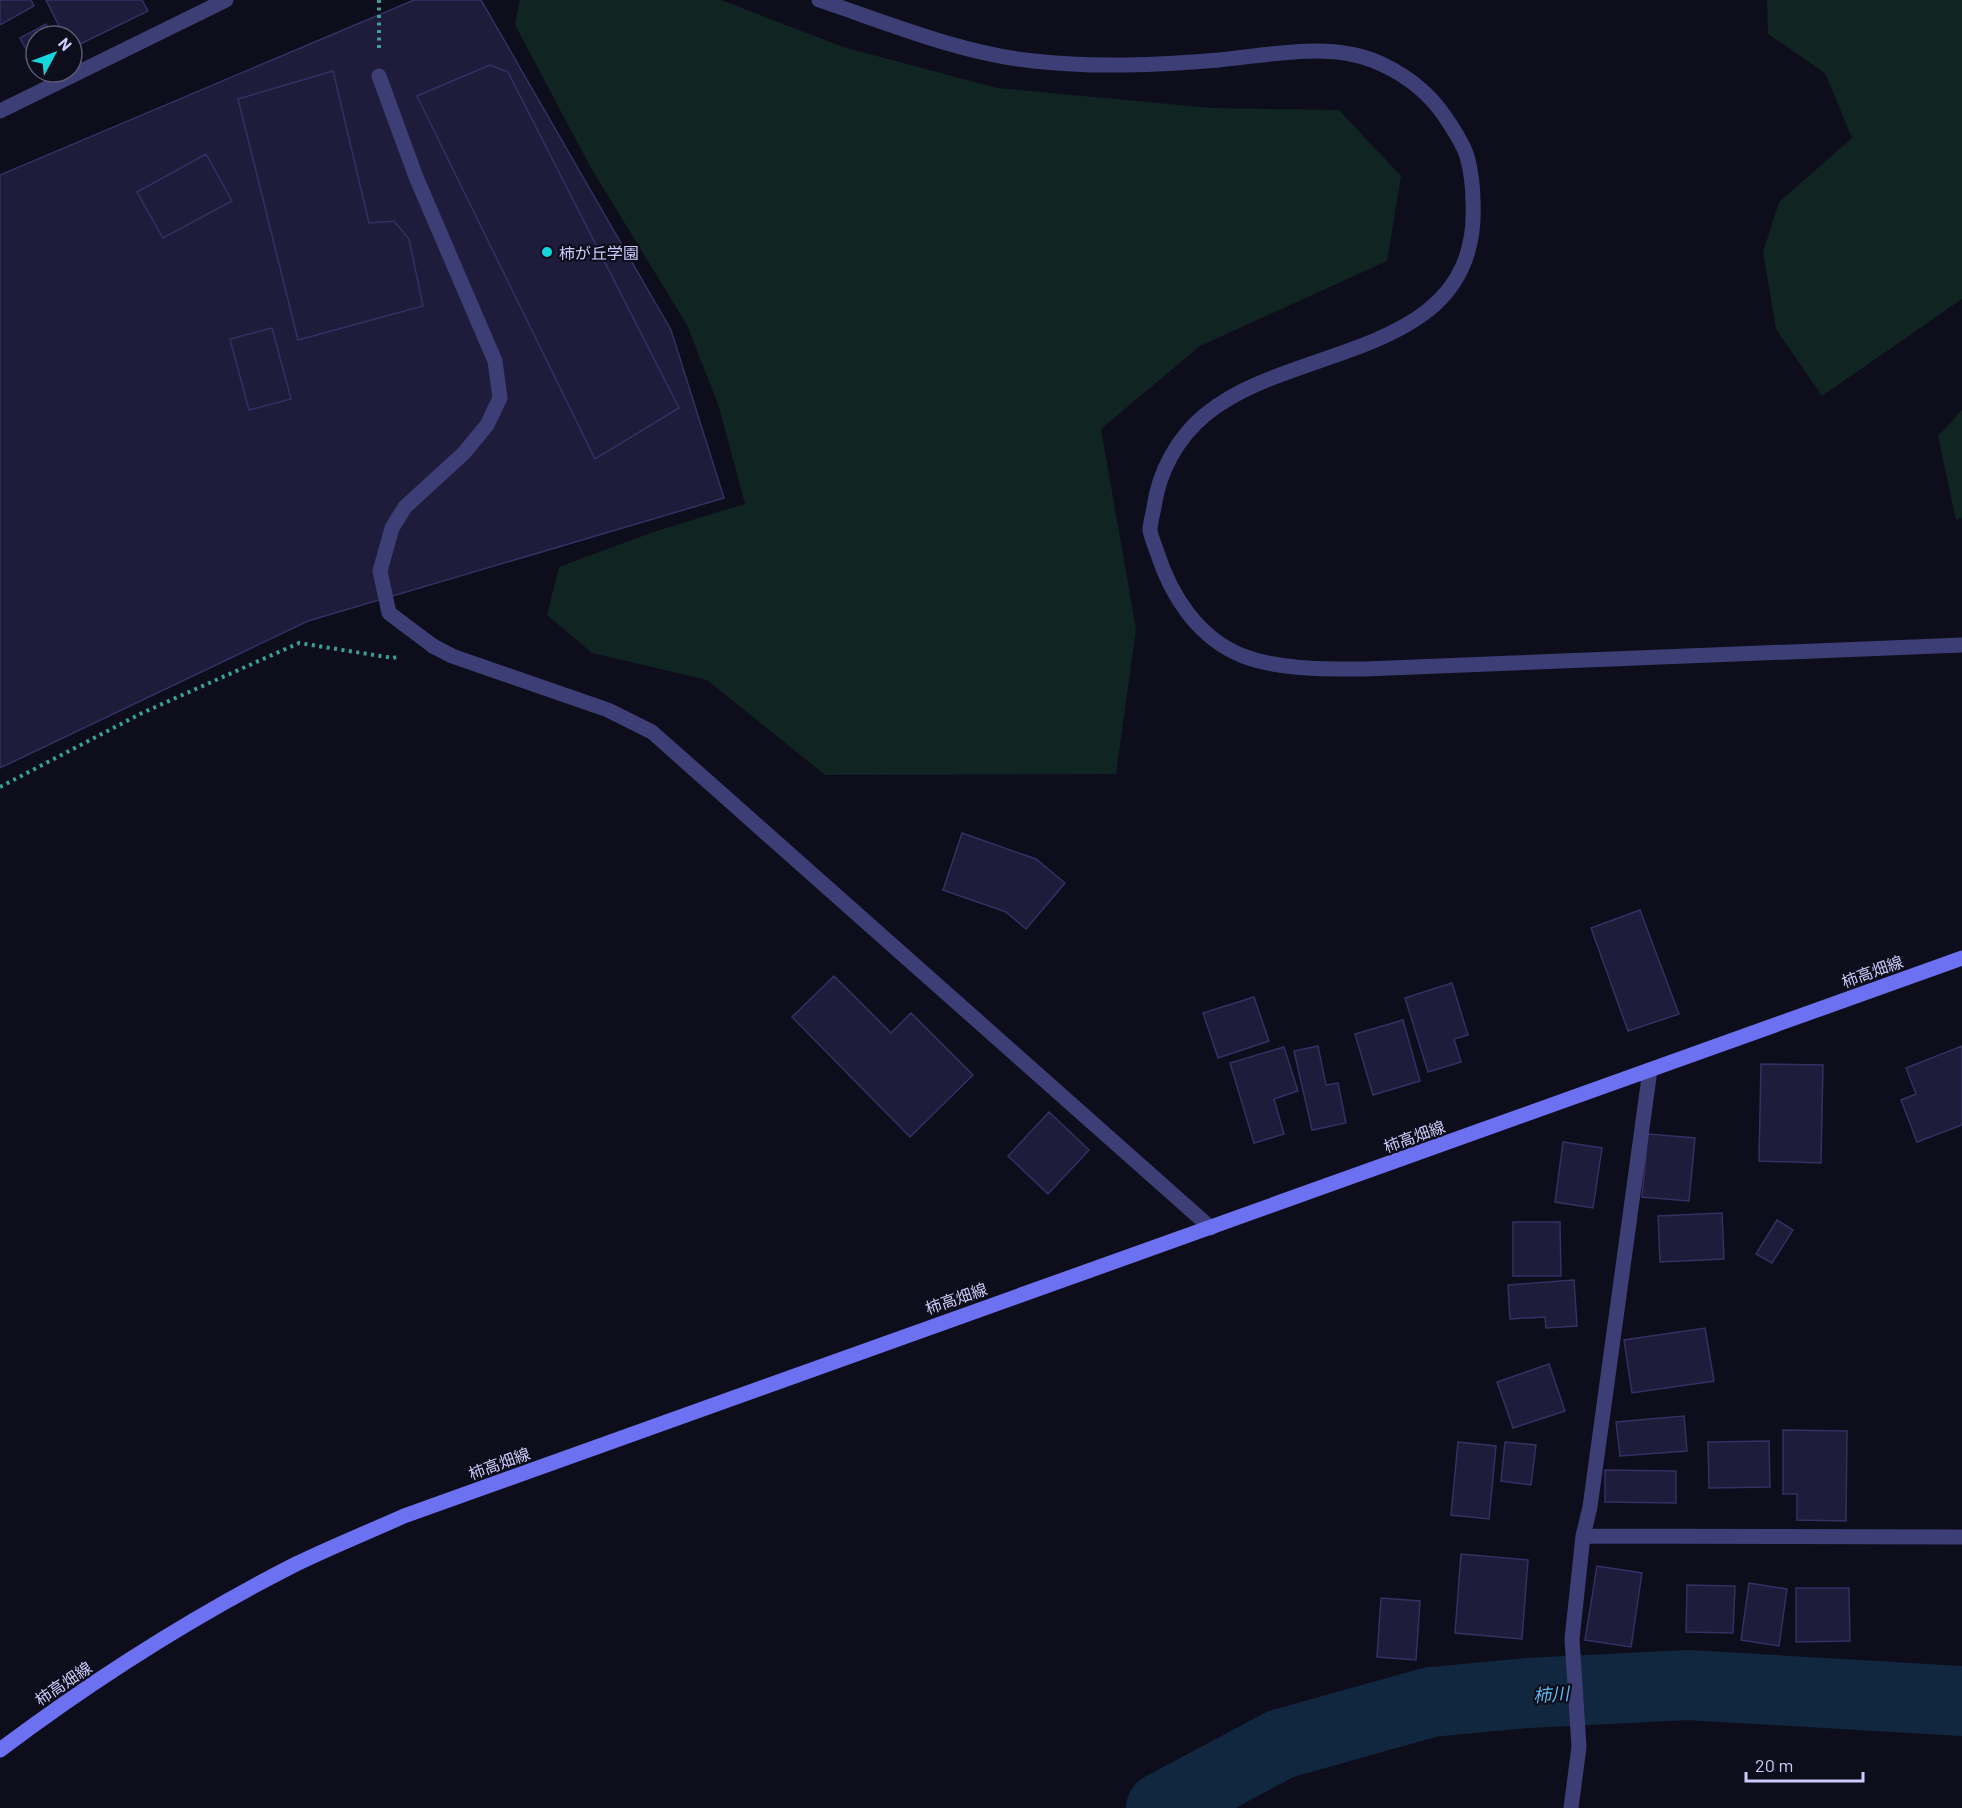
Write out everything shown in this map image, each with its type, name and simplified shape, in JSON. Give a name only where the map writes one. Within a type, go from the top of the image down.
[{"type":"main road","name":"柿高畑線","points":[[0,1750],[50,1713],[177,1630],[297,1564],[404,1516],[1962,958]]},
{"type":"street","points":[[0,111],[226,0]]},
{"type":"street","points":[[819,0],[970,49],[1029,61],[1080,65],[1194,62],[1317,51],[1350,53],[1375,61],[1404,77],[1431,99],[1447,121],[1467,153],[1473,188],[1474,221],[1461,272],[1441,298],[1415,321],[1382,339],[1280,374],[1234,394],[1203,416],[1164,465],[1155,497],[1150,530],[1161,563],[1175,597],[1192,620],[1217,641],[1234,651],[1243,656],[1305,668],[1365,669],[1962,645]]},
{"type":"street","points":[[379,76],[416,177],[495,361],[500,398],[487,425],[464,453],[405,507],[392,528],[380,571],[389,613],[433,646],[452,656],[608,710],[652,732],[1212,1228]]},
{"type":"street","points":[[1571,1808],[1579,1747],[1572,1639],[1583,1536],[1590,1507],[1650,1070]]},
{"type":"street","points":[[1583,1536],[1962,1537]]},
{"type":"path","points":[[379,0],[379,76]]},
{"type":"path","points":[[0,787],[142,713],[299,643],[393,658],[433,646]]},
{"type":"green space","points":[[520,0],[721,0],[843,47],[997,88],[1212,108],[1339,110],[1401,176],[1387,261],[1200,346],[1101,429],[1136,629],[1116,774],[825,775],[707,680],[592,653],[547,615],[559,567],[656,531],[745,504],[719,407],[687,325],[591,168],[515,25]]},
{"type":"green space","points":[[1767,0],[1962,0],[1962,299],[1822,396],[1776,329],[1763,252],[1779,202],[1852,138],[1825,73],[1768,34]]},
{"type":"green space","points":[[1962,410],[1962,518],[1956,520],[1938,436]]},
{"type":"building","points":[[0,0],[31,0],[34,6],[0,25]]},
{"type":"building","points":[[46,0],[142,0],[148,11],[84,42],[84,24],[58,24]]},
{"type":"building","points":[[414,0],[481,0],[671,330],[724,498],[308,621],[0,768],[0,175]]},
{"type":"building","name":"柿が丘学園","points":[[490,65],[508,72],[679,408],[595,459],[417,96]]},
{"type":"building","points":[[333,71],[369,223],[394,221],[409,239],[423,306],[298,340],[238,99]]},
{"type":"building","points":[[206,154],[232,201],[163,238],[137,192]]},
{"type":"building","points":[[272,328],[291,399],[249,410],[230,339]]},
{"type":"building","points":[[962,833],[1036,859],[1065,883],[1026,929],[1006,912],[943,890]]},
{"type":"building","points":[[1640,910],[1679,1014],[1628,1031],[1591,928]]},
{"type":"building","points":[[834,976],[891,1033],[911,1013],[973,1075],[910,1137],[792,1017]]},
{"type":"building","points":[[1452,983],[1468,1035],[1454,1039],[1461,1062],[1428,1072],[1405,998]]},
{"type":"building","points":[[1254,997],[1269,1041],[1218,1058],[1203,1013]]},
{"type":"building","points":[[1403,1020],[1420,1081],[1373,1095],[1355,1034]]},
{"type":"building","points":[[1318,1046],[1326,1085],[1338,1083],[1346,1123],[1312,1130],[1294,1051]]},
{"type":"building","points":[[1962,1046],[1962,1125],[1917,1142],[1901,1100],[1916,1094],[1906,1068]]},
{"type":"building","points":[[1284,1047],[1298,1091],[1274,1099],[1284,1134],[1254,1143],[1230,1063]]},
{"type":"building","points":[[1761,1064],[1823,1065],[1821,1163],[1759,1161]]},
{"type":"building","points":[[1049,1112],[1089,1150],[1048,1194],[1008,1156]]},
{"type":"building","points":[[1648,1134],[1695,1138],[1689,1201],[1642,1197]]},
{"type":"building","points":[[1563,1142],[1602,1148],[1593,1208],[1555,1202]]},
{"type":"building","points":[[1722,1213],[1724,1259],[1660,1262],[1658,1216]]},
{"type":"building","points":[[1777,1220],[1793,1230],[1772,1263],[1756,1254]]},
{"type":"building","points":[[1513,1222],[1560,1222],[1561,1276],[1513,1276]]},
{"type":"building","points":[[1574,1280],[1577,1326],[1546,1328],[1545,1317],[1510,1319],[1508,1285]]},
{"type":"building","points":[[1705,1328],[1714,1381],[1632,1393],[1624,1340]]},
{"type":"building","points":[[1549,1364],[1565,1411],[1513,1428],[1497,1382]]},
{"type":"building","points":[[1684,1416],[1687,1451],[1620,1456],[1616,1422]]},
{"type":"building","points":[[1783,1430],[1847,1431],[1846,1521],[1797,1520],[1797,1494],[1783,1494]]},
{"type":"building","points":[[1769,1441],[1770,1487],[1709,1488],[1708,1442]]},
{"type":"building","points":[[1458,1442],[1496,1446],[1489,1519],[1451,1515]]},
{"type":"building","points":[[1505,1442],[1536,1445],[1531,1485],[1501,1481]]},
{"type":"building","points":[[1605,1470],[1676,1471],[1676,1503],[1605,1502]]},
{"type":"building","points":[[1461,1554],[1528,1560],[1522,1639],[1455,1633]]},
{"type":"building","points":[[1597,1566],[1642,1573],[1631,1647],[1585,1640]]},
{"type":"building","points":[[1749,1583],[1787,1589],[1779,1646],[1741,1640]]},
{"type":"building","points":[[1687,1585],[1735,1586],[1733,1633],[1686,1632]]},
{"type":"building","points":[[1796,1588],[1849,1588],[1850,1641],[1796,1642]]},
{"type":"building","points":[[1381,1598],[1420,1601],[1416,1660],[1377,1657]]},
{"type":"waterway","name":"柿川","points":[[1161,1808],[1281,1744],[1431,1702],[1527,1693],[1688,1685],[1962,1701]]},
{"type":"place","name":"柿が丘学園","points":[[547,252]]}]
